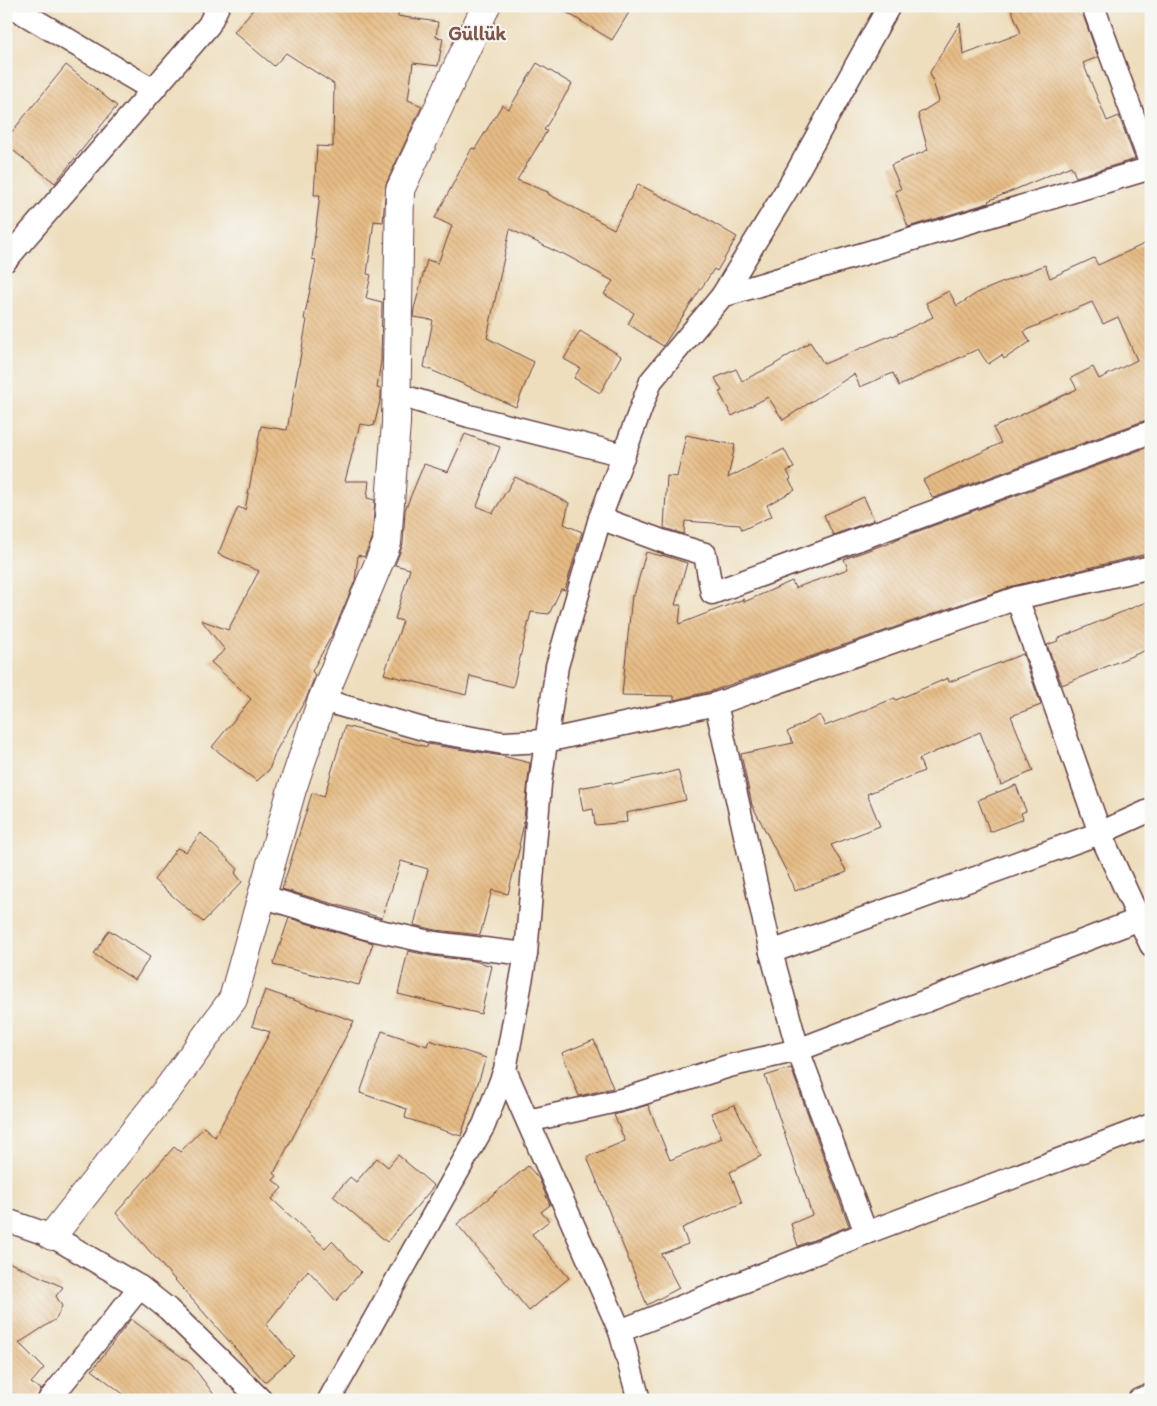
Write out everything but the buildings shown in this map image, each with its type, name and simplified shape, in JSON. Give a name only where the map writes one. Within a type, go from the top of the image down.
[{"type":"street","points":[[11,6],[153,90]]},
{"type":"street","points":[[6,260],[209,24],[218,6]]},
{"type":"street","points":[[52,1236],[170,1086],[232,999],[292,789],[322,700],[387,543],[396,423],[400,190],[486,6]]},
{"type":"street","points":[[329,1400],[484,1125],[506,1070],[526,954],[540,784],[557,666],[600,518],[651,381],[722,296],[792,181],[889,6]]},
{"type":"street","points":[[722,296],[1151,167],[1093,6]]},
{"type":"street","points":[[396,394],[469,416],[624,455]]},
{"type":"street","points":[[600,518],[662,541],[705,554],[712,593],[1151,432]]},
{"type":"street","points":[[322,700],[430,731],[503,743],[546,741],[716,704],[1017,598],[1151,567]]},
{"type":"street","points":[[1017,598],[1100,833],[1151,945]]},
{"type":"street","points":[[716,704],[771,952],[798,1050],[866,1233]]},
{"type":"street","points":[[771,952],[1100,833],[1151,810]]},
{"type":"street","points":[[261,896],[366,928],[434,944],[526,954]]},
{"type":"street","points":[[528,1121],[625,1100],[729,1066],[798,1050],[1140,919]]},
{"type":"street","points":[[506,1070],[620,1331],[639,1400]]},
{"type":"street","points":[[620,1331],[866,1233],[1151,1125]]},
{"type":"street","points":[[6,1220],[52,1236],[140,1287],[168,1309],[261,1400]]},
{"type":"street","points":[[49,1400],[140,1287]]},
{"type":"street","points":[[1139,1400],[1151,1395]]},
{"type":"district","name":"Güllük","points":[[477,33]]}]
